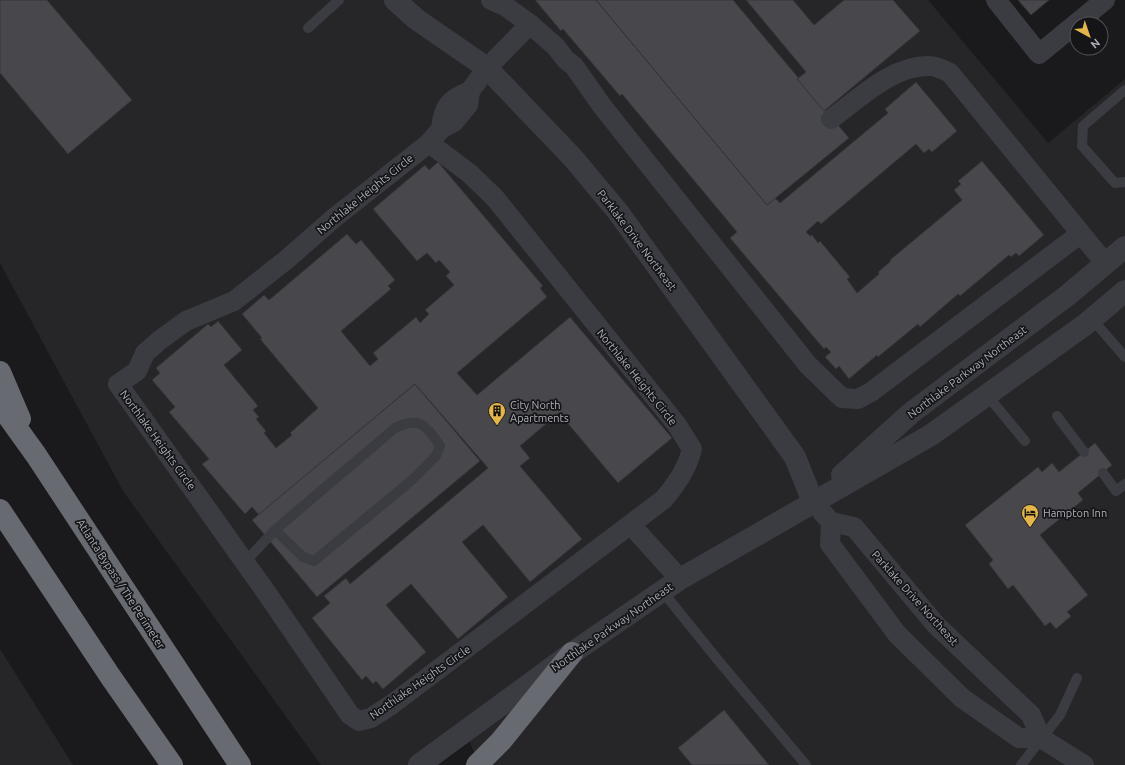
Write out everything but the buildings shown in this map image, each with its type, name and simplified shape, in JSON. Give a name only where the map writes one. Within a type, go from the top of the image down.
[{"type":"highway","points":[[0,372],[36,455]]},
{"type":"highway","name":"Atlanta Bypass / The Perimeter","points":[[0,405],[36,455],[240,765]]},
{"type":"highway","points":[[0,510],[110,676],[172,765]]},
{"type":"highway","points":[[0,538],[110,676]]},
{"type":"highway","points":[[477,765],[502,741],[572,653]]},
{"type":"street","name":"Parklake Drive Northeast","points":[[394,0],[416,18],[487,68],[573,158],[618,212],[795,457],[813,502],[831,522],[854,527],[936,625],[1031,715],[1041,738]]},
{"type":"street","points":[[491,0],[505,6],[582,63],[602,106],[808,365],[842,398],[858,399],[871,392],[1080,234]]},
{"type":"street","points":[[996,0],[1039,54],[1105,0]]},
{"type":"street","points":[[435,136],[442,113],[456,96],[470,91],[487,68],[530,24]]},
{"type":"street","points":[[831,119],[886,78],[907,69],[931,66],[950,73],[1106,264]]},
{"type":"street","name":"Northlake Heights Circle","points":[[435,136],[469,174],[495,198],[677,425],[692,449],[689,463],[679,481],[664,499],[631,525],[391,705],[371,718],[359,721],[350,715],[245,562],[118,384],[137,371],[145,353],[160,340],[186,321],[234,301],[286,260],[334,218],[435,136]]},
{"type":"street","name":"Northlake Parkway Northeast","points":[[813,502],[912,413],[1068,295],[1125,247]]},
{"type":"street","name":"Northlake Parkway Northeast","points":[[419,765],[572,653],[672,586],[813,502],[931,435],[1092,319],[1125,291]]},
{"type":"street","points":[[831,522],[830,544],[897,634],[962,698],[1019,738],[1041,738],[1084,765]]},
{"type":"street","points":[[631,525],[672,586]]},
{"type":"lane","points":[[308,28],[339,0]]},
{"type":"lane","points":[[1125,90],[1083,126],[1082,146],[1115,183],[1125,182]]},
{"type":"lane","points":[[1092,319],[1125,357]]},
{"type":"lane","points":[[987,395],[1025,441]]},
{"type":"lane","points":[[1057,416],[1084,452]]},
{"type":"lane","points":[[245,562],[275,530],[395,428],[407,422],[420,422],[432,433],[440,446],[436,456],[412,480],[314,561],[303,557],[275,530]]},
{"type":"lane","points":[[1103,473],[1116,491],[1125,484]]},
{"type":"lane","points":[[672,586],[717,659],[806,765]]},
{"type":"lane","points":[[1021,765],[1060,715],[1077,678]]},
{"type":"shaded area","points":[[0,0],[928,0],[1048,143],[1125,79],[1125,765],[479,765],[465,730],[415,765],[321,765],[123,491],[0,263]]},
{"type":"shaded area","points":[[0,649],[73,765],[0,765]]},
{"type":"place","name":"City North Apartments","points":[[497,426]]},
{"type":"place","name":"Hampton Inn","points":[[1030,528]]}]
